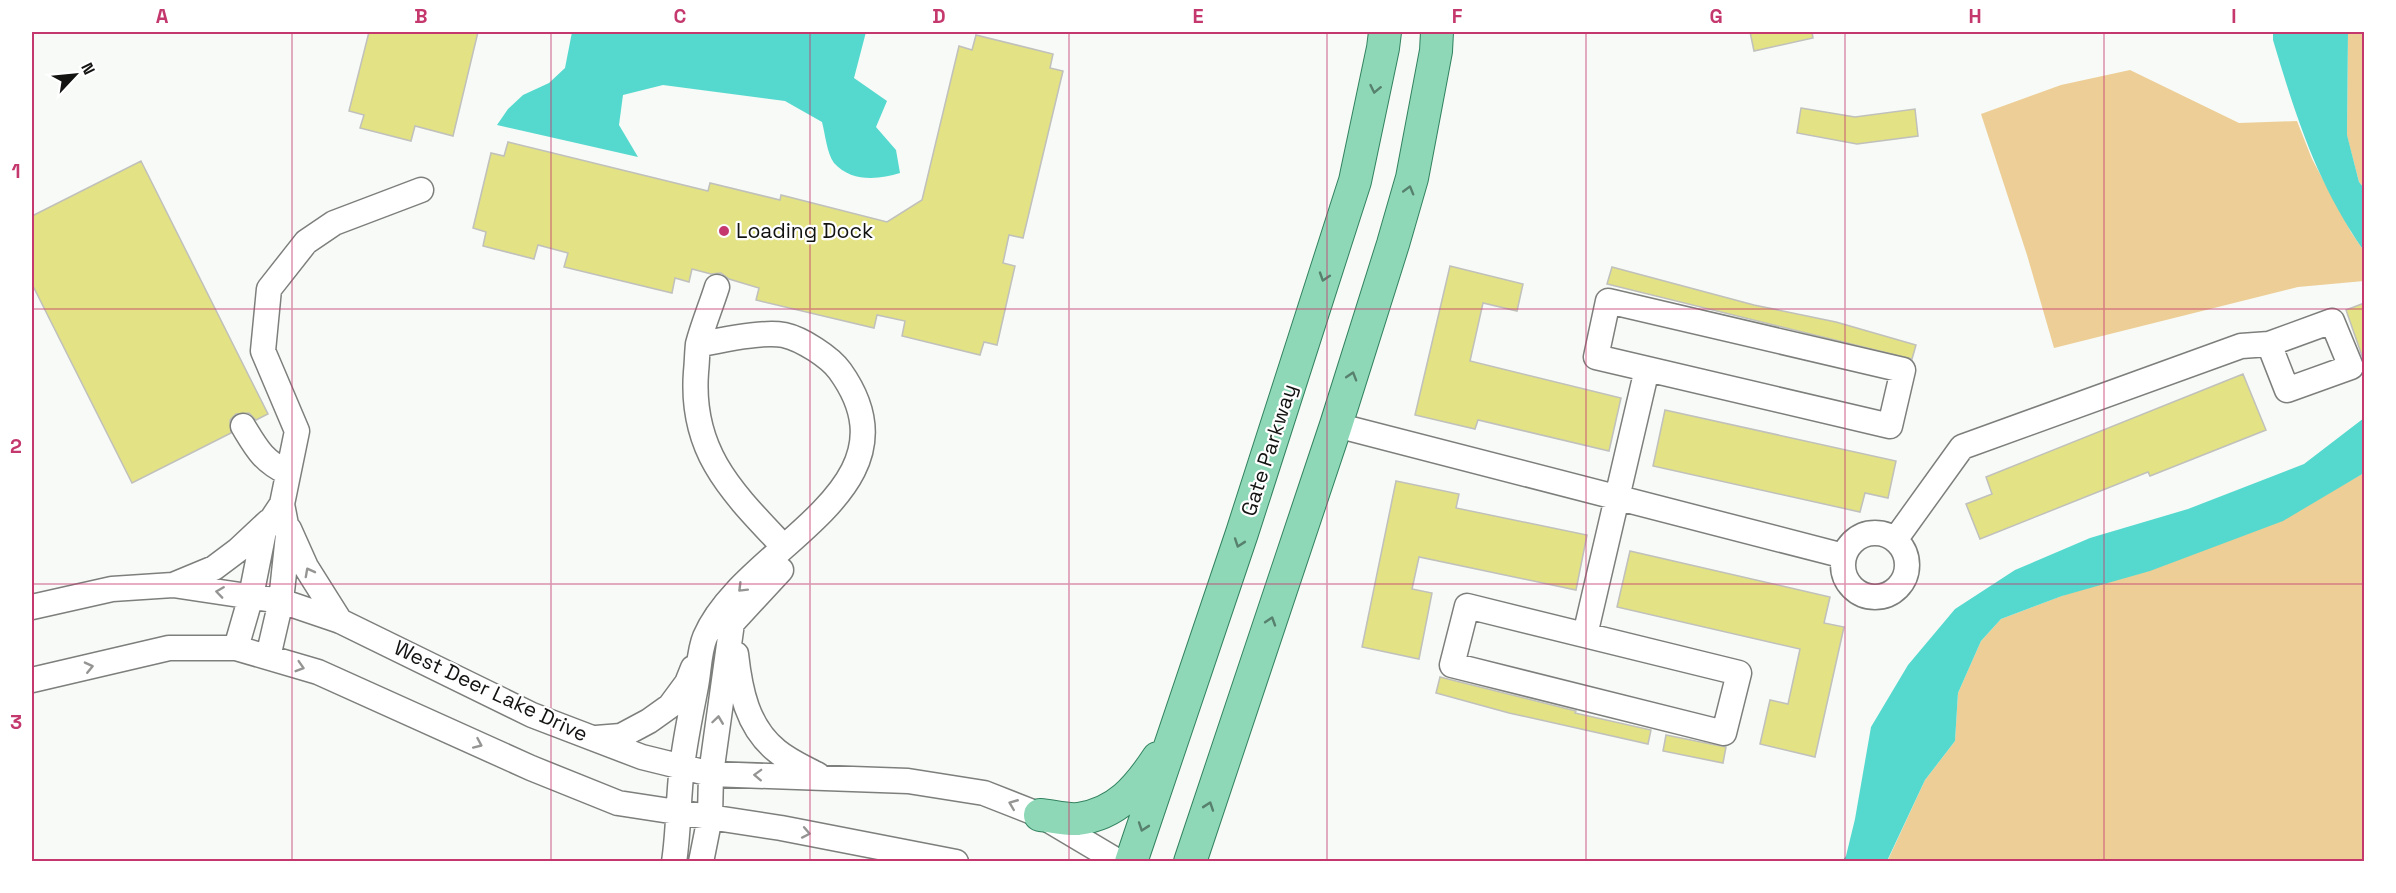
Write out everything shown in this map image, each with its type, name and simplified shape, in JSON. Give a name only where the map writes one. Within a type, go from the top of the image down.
[{"type":"main road","name":"Gate Parkway","points":[[1131,861],[1242,533],[1355,181],[1385,32]]},
{"type":"main road","points":[[1190,861],[1336,425],[1412,178],[1436,51],[1437,32]]},
{"type":"main road","points":[[1040,815],[1077,819],[1102,812],[1120,802],[1139,786],[1176,730]]},
{"type":"street","points":[[236,648],[252,596],[264,531],[279,514],[297,431],[263,351],[269,289],[306,242],[334,223],[421,190]]},
{"type":"street","points":[[717,287],[698,345],[695,386],[698,422],[710,456],[738,498],[789,551]]},
{"type":"street","points":[[1608,301],[1903,370],[1890,426],[1647,369],[1596,357],[1608,301]]},
{"type":"street","points":[[1895,540],[1962,447],[2241,346],[2269,344],[2332,321],[2350,367],[2287,390],[2269,344]]},
{"type":"street","points":[[698,345],[740,337],[784,335],[810,346],[834,362],[857,397],[865,437],[854,471],[838,496],[789,551],[732,623],[711,774],[710,817],[702,861]]},
{"type":"street","points":[[1585,635],[1647,369]]},
{"type":"street","points":[[1336,425],[1844,556]]},
{"type":"street","points":[[243,426],[258,452],[271,465],[288,473]]},
{"type":"street","points":[[173,585],[214,568],[279,514]]},
{"type":"street","points":[[268,657],[281,601],[288,535],[279,514]]},
{"type":"street","points":[[279,514],[306,567],[340,621]]},
{"type":"street","points":[[1864,534],[1885,534],[1895,540],[1902,548],[1906,558],[1903,579],[1889,594],[1879,597],[1859,592],[1845,577],[1844,556],[1848,547],[1864,534]]},
{"type":"street","points":[[591,738],[621,736],[649,721],[670,706],[687,683],[704,638],[723,607],[789,551]]},
{"type":"street","name":"West Deer Lake Drive","points":[[32,608],[112,590],[173,585],[281,601],[340,621],[532,715],[642,758],[711,774],[908,781],[984,793],[1040,815],[1119,861]]},
{"type":"street","points":[[1467,606],[1585,635],[1738,673],[1724,732],[1452,665],[1467,606]]},
{"type":"street","points":[[732,623],[744,705],[757,730],[777,752],[823,778]]},
{"type":"street","points":[[674,861],[682,767],[704,638]]},
{"type":"street","points":[[32,680],[169,648],[236,648],[318,672],[531,768],[618,803],[781,828],[956,861]]},
{"type":"shaded area","points":[[2348,32],[2364,32],[2364,188],[2359,182],[2347,136]]},
{"type":"shaded area","points":[[2130,70],[2239,123],[2297,121],[2312,159],[2351,232],[2364,251],[2364,281],[2298,287],[2054,348],[2027,255],[1981,114],[2061,85]]},
{"type":"shaded area","points":[[2364,473],[2364,861],[1887,862],[1925,780],[1955,741],[1958,693],[1981,641],[2001,619],[2318,499]]},
{"type":"water","points":[[572,32],[866,32],[854,78],[887,101],[876,127],[896,150],[900,173],[874,178],[848,174],[834,163],[826,143],[822,122],[785,101],[663,85],[623,95],[619,125],[638,157],[497,125],[508,109],[523,95],[549,83],[565,68]]},
{"type":"water","points":[[2273,32],[2348,32],[2347,135],[2359,182],[2364,188],[2364,251],[2333,201],[2310,149],[2273,40]]},
{"type":"water","points":[[2364,418],[2364,473],[2283,521],[2150,571],[2062,596],[2001,619],[1981,641],[1958,693],[1955,741],[1925,780],[1887,861],[1842,861],[1846,856],[1855,819],[1871,727],[1908,665],[1955,609],[2015,570],[2090,538],[2188,509],[2304,464]]},
{"type":"building","points":[[369,32],[478,32],[453,136],[415,126],[411,141],[360,128],[364,115],[349,111]]},
{"type":"building","points":[[1750,32],[1812,32],[1813,38],[1754,51]]},
{"type":"building","points":[[976,35],[1053,54],[1050,68],[1063,71],[1023,238],[1009,235],[1003,263],[1015,266],[997,345],[984,342],[980,355],[902,336],[905,321],[877,315],[874,328],[756,300],[759,288],[729,279],[721,273],[711,274],[692,269],[689,282],[675,278],[672,293],[564,267],[568,253],[538,245],[534,259],[483,246],[486,232],[473,228],[491,153],[504,156],[508,142],[708,191],[710,183],[780,200],[781,195],[887,222],[922,200],[959,46],[972,50]]},
{"type":"building","points":[[1801,108],[1855,117],[1915,109],[1918,136],[1857,144],[1797,133]]},
{"type":"building","points":[[141,161],[268,414],[256,420],[249,413],[236,414],[230,420],[231,433],[132,483],[32,284],[32,216]]},
{"type":"building","points":[[1450,266],[1523,284],[1517,311],[1483,303],[1470,361],[1621,398],[1609,451],[1478,420],[1475,429],[1415,415]]},
{"type":"building","points":[[1612,267],[1754,305],[1836,322],[1916,345],[1912,359],[1607,284]]},
{"type":"building","points":[[2364,303],[2364,356],[2362,356],[2346,310]]},
{"type":"building","points":[[2243,374],[2266,430],[2150,476],[2148,472],[1980,539],[1966,504],[1992,494],[1986,477]]},
{"type":"building","points":[[1665,410],[1896,461],[1888,498],[1865,493],[1860,512],[1653,466]]},
{"type":"building","points":[[1396,481],[1459,494],[1456,508],[1587,535],[1576,590],[1419,557],[1412,589],[1432,593],[1419,659],[1362,647]]},
{"type":"building","points":[[1630,551],[1830,597],[1824,623],[1844,627],[1815,757],[1760,744],[1770,700],[1788,704],[1800,649],[1617,607]]},
{"type":"building","points":[[1440,677],[1576,711],[1575,713],[1651,730],[1648,744],[1509,713],[1436,693]]},
{"type":"building","points":[[1666,735],[1726,747],[1723,763],[1663,751]]},
{"type":"place","name":"Loading Dock","points":[[724,231]]}]
